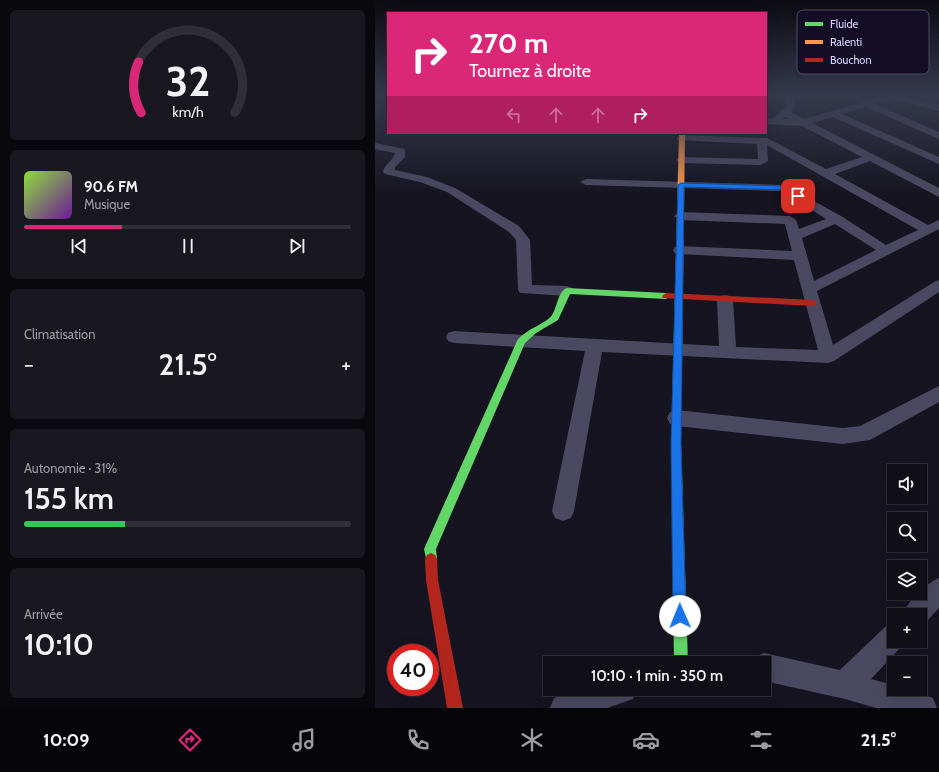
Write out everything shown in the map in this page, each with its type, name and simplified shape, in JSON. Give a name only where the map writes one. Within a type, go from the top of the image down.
[{"type":"street","points":[[814,129],[939,193]]},
{"type":"street","points":[[867,129],[939,161]]},
{"type":"street","points":[[923,129],[939,136]]},
{"type":"street","points":[[681,656],[677,418],[682,136],[762,140],[933,227]]},
{"type":"street","points":[[681,160],[760,162],[763,161],[762,140]]},
{"type":"street","points":[[375,146],[401,150],[400,157],[390,166],[389,172],[423,179],[451,190],[514,229],[523,240],[525,290],[725,300],[811,296],[886,251],[933,227]]},
{"type":"street","points":[[763,153],[784,150]]},
{"type":"street","points":[[894,170],[939,152]]},
{"type":"street","points":[[826,173],[869,158]]},
{"type":"street","points":[[586,182],[785,188],[837,219],[886,251]]},
{"type":"street","points":[[680,216],[790,220],[828,357]]},
{"type":"street","points":[[794,236],[837,219]]},
{"type":"street","points":[[680,250],[799,256]]},
{"type":"street","points":[[454,337],[678,351],[828,357],[936,290]]},
{"type":"street","points":[[455,708],[432,580],[430,549],[521,341],[533,331],[555,318],[567,292]]},
{"type":"street","points":[[725,300],[728,353]]},
{"type":"street","points":[[563,511],[595,345]]},
{"type":"street","points":[[677,418],[843,436],[863,434],[939,392]]},
{"type":"street","points":[[922,608],[939,590]]},
{"type":"street","points":[[845,685],[887,643]]},
{"type":"street","points":[[771,669],[845,685],[923,708]]},
{"type":"street","points":[[564,708],[601,696]]},
{"type":"traffic: fast","points":[[679,288],[676,444],[681,656]]},
{"type":"traffic: fast","points":[[431,559],[430,549],[521,341],[533,331],[555,318],[567,291],[666,296]]},
{"type":"traffic: slow","points":[[679,288],[682,134]]},
{"type":"traffic: jam","points":[[666,296],[813,303]]},
{"type":"traffic: jam","points":[[431,559],[432,580],[455,708]]},
{"type":"route","points":[[680,616],[676,444],[681,185],[785,188],[798,196]]}]
